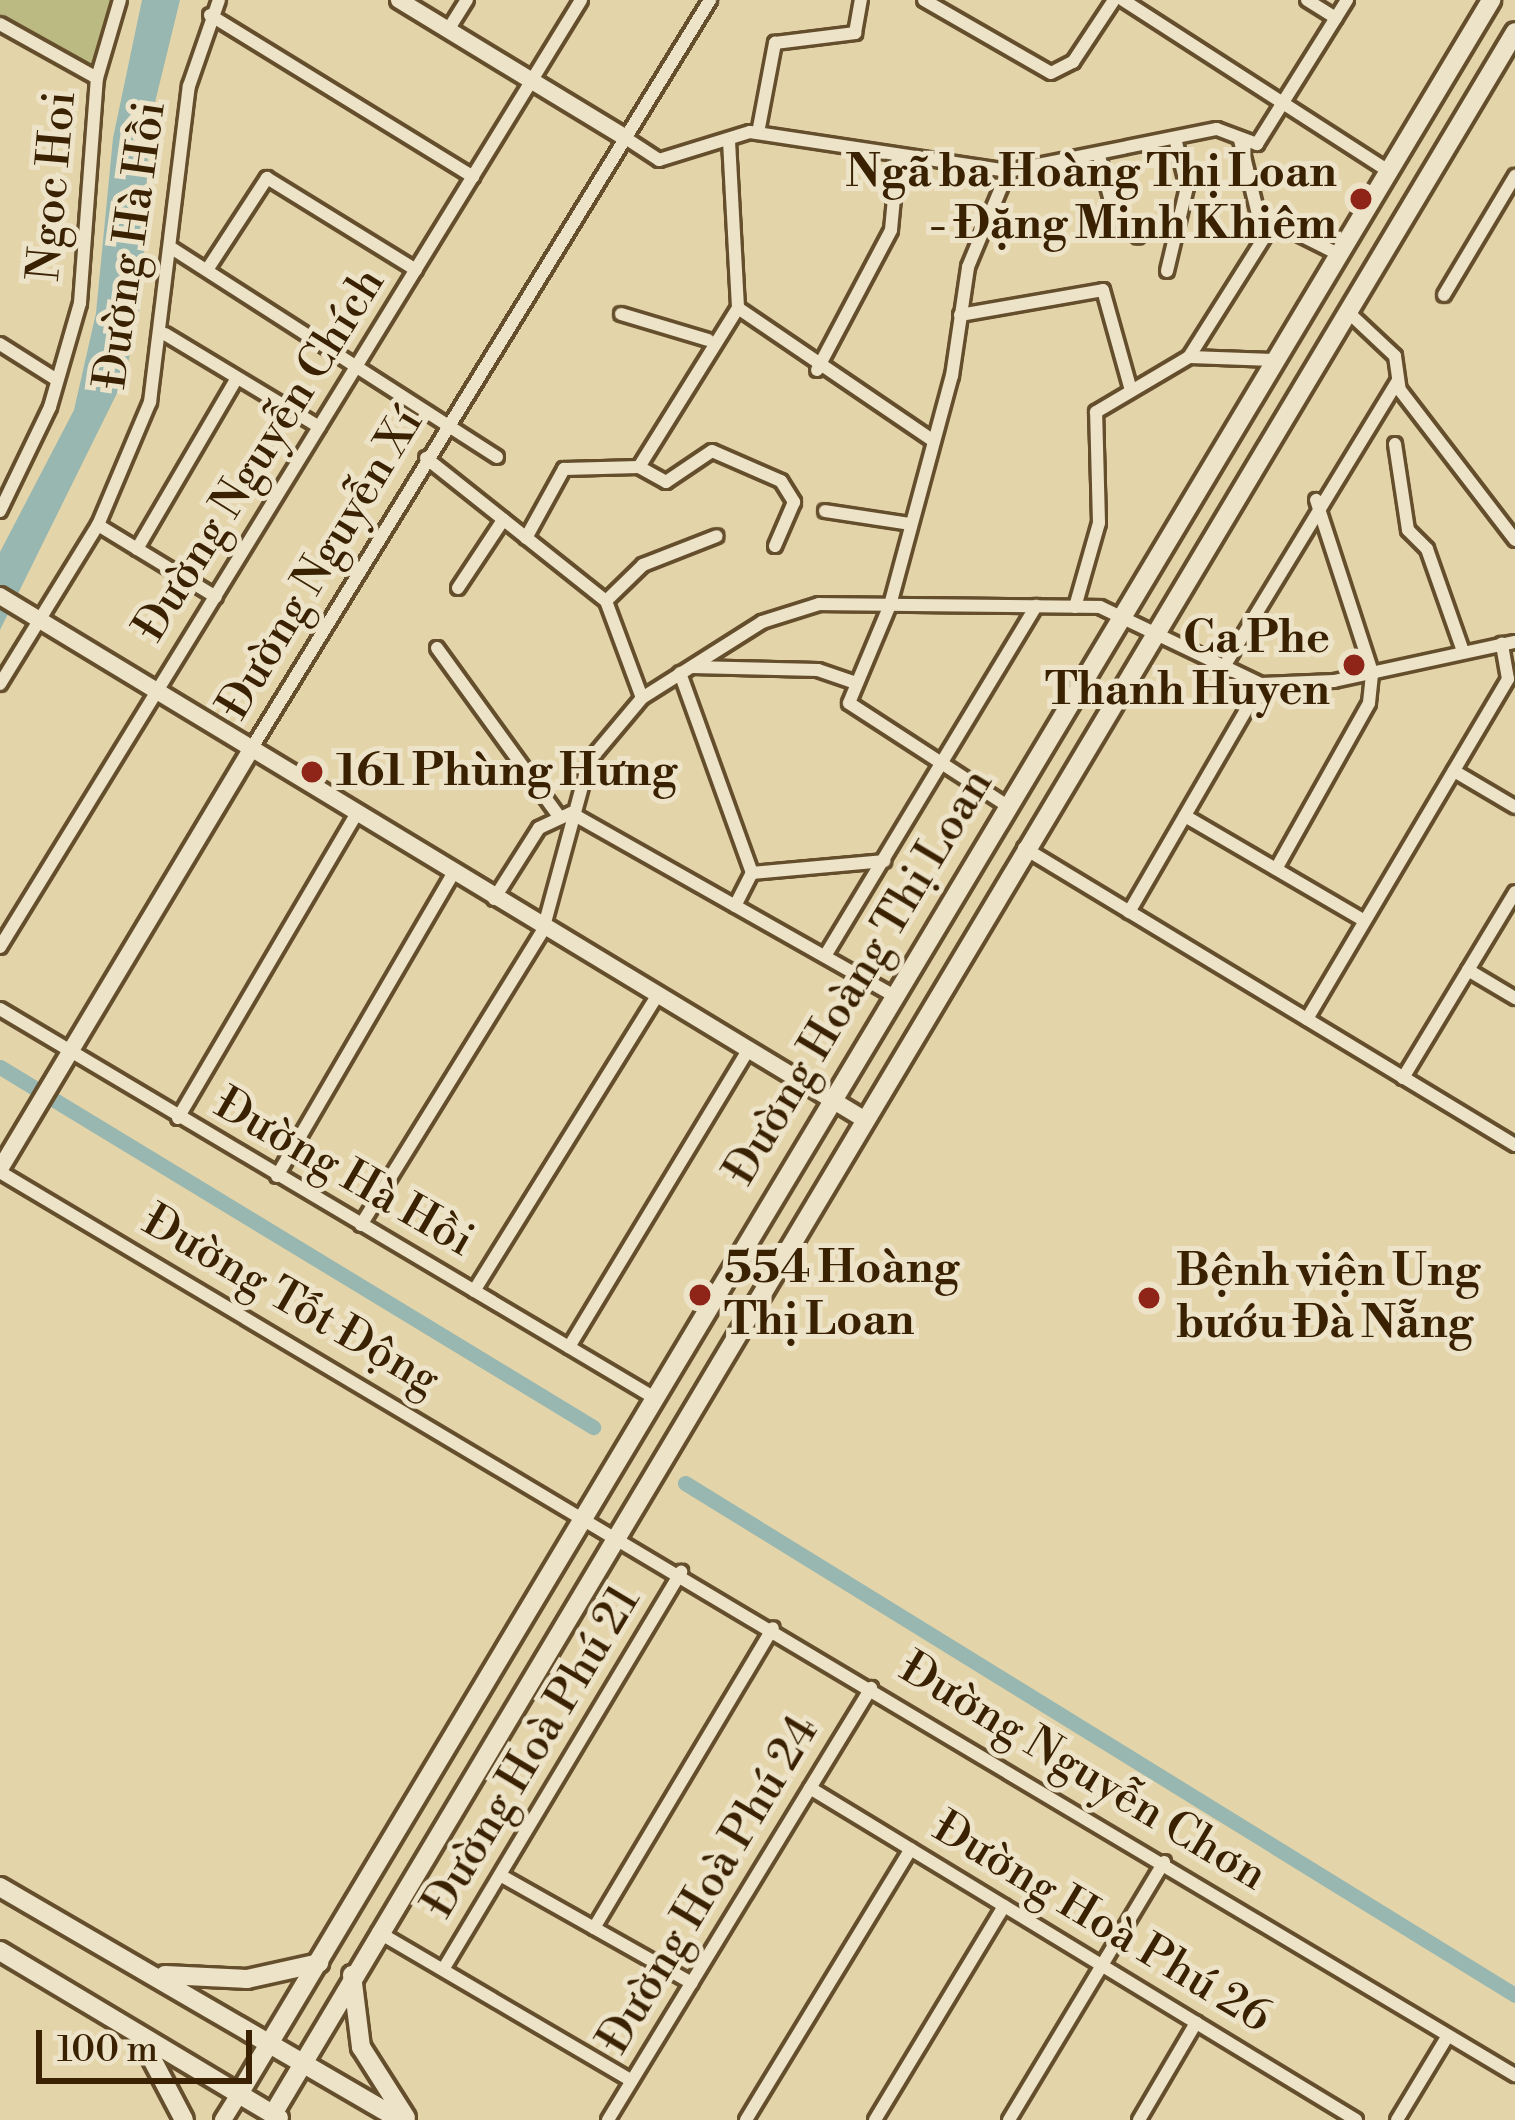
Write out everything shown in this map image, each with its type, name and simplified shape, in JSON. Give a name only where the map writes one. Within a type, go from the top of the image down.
[{"type":"main road","name":"Đường Hoàng Thị Loan","points":[[239,2094],[891,994],[1491,0]]},
{"type":"main road","name":"Đường Hoàng Thị Loan","points":[[275,2118],[352,1975],[614,1531],[1515,32]]},
{"type":"main road","points":[[0,1887],[405,2120]]},
{"type":"main road","points":[[0,1951],[275,2118]]},
{"type":"main road","points":[[148,1973],[247,1979],[319,1963]]},
{"type":"main road","points":[[352,1975],[361,2047],[405,2120]]},
{"type":"main road","points":[[131,2028],[166,2068],[184,2120]]},
{"type":"street","name":"Ngoc Hoi","points":[[0,511],[57,380],[80,303],[98,78],[120,0]]},
{"type":"street","name":"Đường Hà Hồi","points":[[0,684],[98,525],[165,334],[189,86],[218,0]]},
{"type":"street","points":[[399,0],[669,160],[758,133],[1007,171],[1226,129],[1240,140],[1264,142],[1347,0]]},
{"type":"street","points":[[448,30],[466,0]]},
{"type":"street","name":"Đường Nguyễn Chích","points":[[0,947],[581,0]]},
{"type":"street","name":"Đường Nguyễn Xí","points":[[0,1171],[448,423],[710,0]]},
{"type":"street","points":[[758,133],[775,43],[853,34],[861,0]]},
{"type":"street","points":[[924,0],[1051,73],[1073,62],[1118,0],[1388,171]]},
{"type":"street","points":[[1307,0],[1336,18]]},
{"type":"street","points":[[210,15],[472,177]]},
{"type":"street","points":[[0,24],[98,78]]},
{"type":"street","points":[[1167,271],[1187,187],[1175,138]]},
{"type":"street","points":[[1240,140],[1263,235]]},
{"type":"street","points":[[639,467],[708,340],[738,308],[729,141]]},
{"type":"street","points":[[817,370],[891,230],[898,156]]},
{"type":"street","points":[[1100,156],[1115,216],[1138,238]]},
{"type":"street","points":[[1006,805],[945,763],[855,716],[853,682],[890,605],[960,315],[1007,171]]},
{"type":"street","points":[[1444,295],[1515,176]]},
{"type":"street","points":[[207,270],[267,178],[416,270]]},
{"type":"street","points":[[1189,357],[1263,235],[1288,222],[1338,254]]},
{"type":"street","points":[[173,249],[497,457]]},
{"type":"street","points":[[960,315],[1103,290],[1130,387]]},
{"type":"street","points":[[738,308],[817,370],[931,439]]},
{"type":"street","points":[[1346,311],[1395,356],[1398,380],[1515,540]]},
{"type":"street","points":[[621,314],[708,340]]},
{"type":"street","points":[[165,334],[319,427]]},
{"type":"street","points":[[0,344],[57,380]]},
{"type":"street","points":[[1075,607],[1099,523],[1092,422],[1130,387],[1189,357],[1274,359]]},
{"type":"street","points":[[137,549],[237,377]]},
{"type":"street","points":[[1225,665],[1316,500],[1398,380]]},
{"type":"street","points":[[1395,444],[1408,530],[1426,549],[1463,651]]},
{"type":"street","points":[[526,538],[564,470],[639,467],[666,482],[712,451],[781,482],[794,502],[775,546]]},
{"type":"street","points":[[427,458],[606,601],[642,698]]},
{"type":"street","points":[[1276,869],[1369,703],[1372,672],[1316,500]]},
{"type":"street","points":[[825,512],[910,524]]},
{"type":"street","points":[[458,588],[503,520]]},
{"type":"street","points":[[98,525],[216,596]]},
{"type":"street","points":[[606,601],[643,565],[717,536]]},
{"type":"street","points":[[0,596],[355,816],[862,1118]]},
{"type":"street","points":[[494,900],[564,813],[589,761],[642,698],[789,608],[890,605],[1122,610],[1261,684],[1372,672],[1508,643],[1511,681],[1307,1019]]},
{"type":"street","points":[[825,956],[1036,606]]},
{"type":"street","points":[[437,648],[564,813],[891,994]]},
{"type":"street","points":[[686,670],[818,670],[853,682]]},
{"type":"street","points":[[686,670],[752,873],[735,905]]},
{"type":"street","points":[[1129,912],[1261,684]]},
{"type":"street","points":[[1454,771],[1515,807]]},
{"type":"street","points":[[361,1225],[544,930],[564,813]]},
{"type":"street","points":[[178,1118],[355,816]]},
{"type":"street","points":[[1185,816],[1365,921]]},
{"type":"street","points":[[1023,848],[1515,1145]]},
{"type":"street","points":[[752,873],[884,861]]},
{"type":"street","points":[[277,1176],[452,874]]},
{"type":"street","points":[[1403,1078],[1515,892]]},
{"type":"street","points":[[1468,970],[1515,998]]},
{"type":"street","points":[[474,1291],[656,998]]},
{"type":"street","name":"Đường Hà Hồi","points":[[0,1009],[67,1053],[653,1397]]},
{"type":"street","points":[[569,1347],[747,1052]]},
{"type":"street","name":"Đường Tốt Động","points":[[0,1171],[583,1514]]},
{"type":"street","name":"Đường Nguyễn Chơn","points":[[583,1514],[1515,2075]]},
{"type":"street","name":"Đường Hoà Phú 21","points":[[444,1968],[681,1572]]},
{"type":"street","points":[[594,1928],[773,1628]]},
{"type":"street","name":"Đường Hoà Phú 24","points":[[608,2120],[871,1688]]},
{"type":"street","name":"Đường Hoà Phú 26","points":[[810,1788],[1356,2120]]},
{"type":"street","points":[[746,2120],[911,1850]]},
{"type":"street","points":[[1009,2120],[1164,1862]]},
{"type":"street","points":[[500,1875],[692,1983]]},
{"type":"street","points":[[875,2120],[1004,1906]]},
{"type":"street","points":[[378,1932],[632,2081]]},
{"type":"street","points":[[1139,2120],[1196,2023]]},
{"type":"street","points":[[1397,2120],[1447,2037]]},
{"type":"street","name":"Đường Hoàng Thị Loan","points":[[224,2120],[239,2094]]},
{"type":"shaded area","points":[[0,0],[117,0],[97,78],[0,24]]},
{"type":"water","points":[[142,0],[180,0],[149,127],[142,298],[125,377],[0,630],[0,552],[74,410],[96,313],[113,138]]},
{"type":"waterway","points":[[0,1067],[593,1427]]},
{"type":"waterway","points":[[685,1483],[1515,1995]]},
{"type":"place","name":"Ngã ba Hoàng Thị Loan - Đặng Minh Khiêm","points":[[1361,199]]},
{"type":"place","name":"Ca Phe Thanh Huyen","points":[[1354,665]]},
{"type":"place","name":"161 Phùng Hưng","points":[[312,772]]},
{"type":"place","name":"554 Hoàng Thị Loan","points":[[700,1295]]},
{"type":"place","name":"Bệnh viện Ung bướu Đà Nẵng","points":[[1149,1298]]}]
